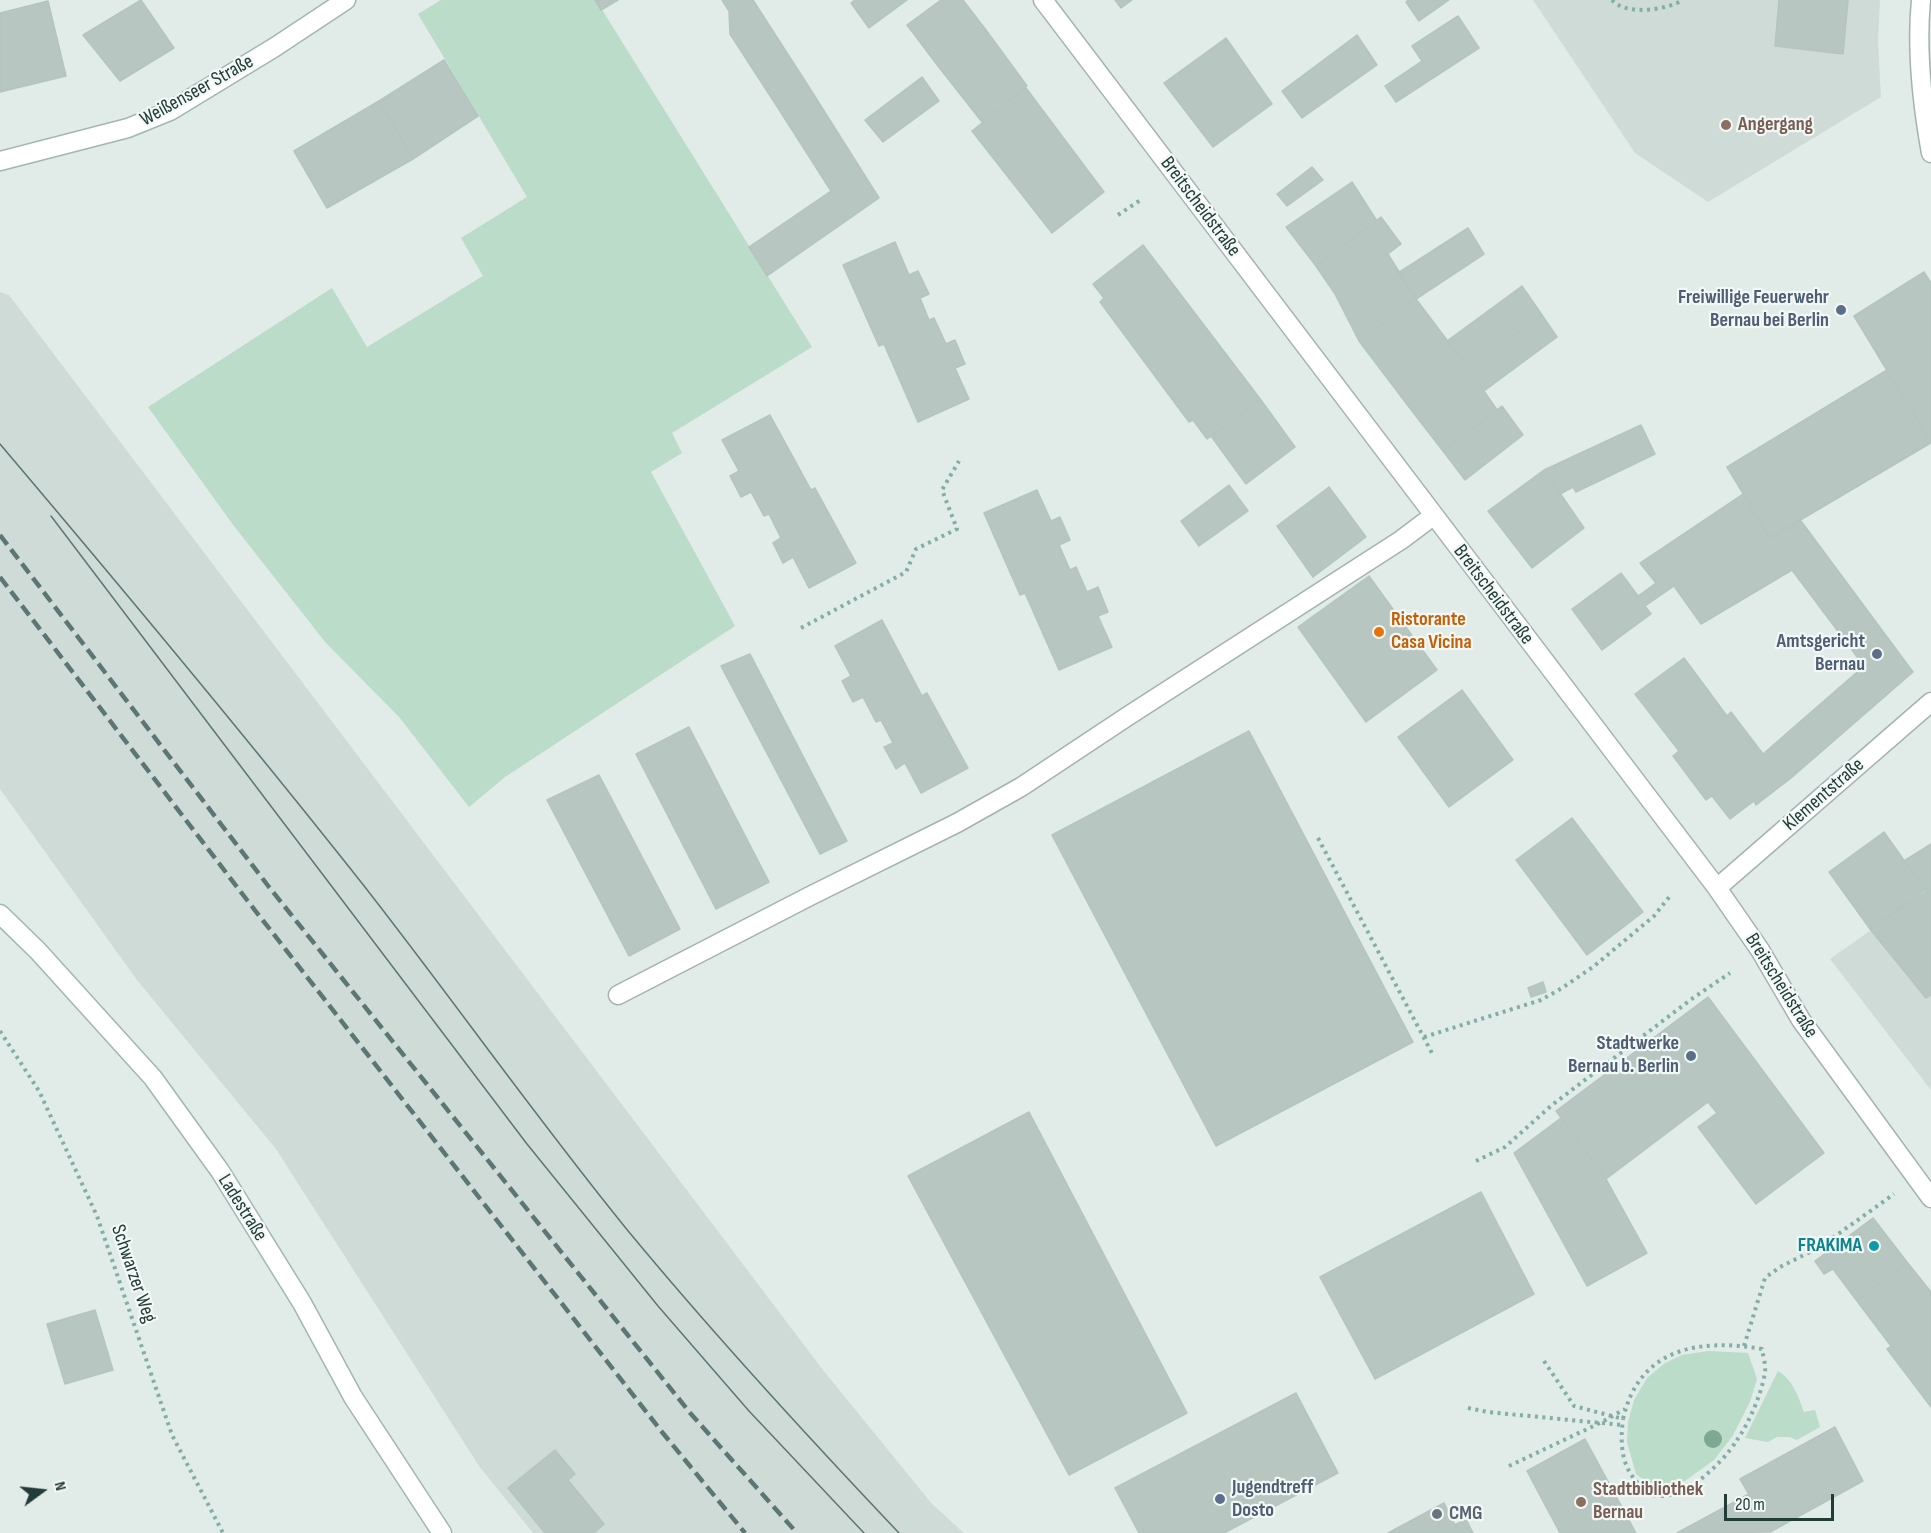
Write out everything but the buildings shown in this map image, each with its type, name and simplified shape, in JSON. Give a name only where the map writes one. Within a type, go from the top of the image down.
[{"type":"street","name":"Weißenseer Straße","points":[[0,160],[128,128],[170,111],[275,47],[346,0]]},
{"type":"street","name":"Breitscheidstraße","points":[[1043,0],[1717,888],[1760,950],[1801,1020],[1931,1197]]},
{"type":"street","points":[[1921,0],[1918,34],[1925,118],[1931,153]]},
{"type":"street","points":[[618,995],[957,823],[1022,787],[1401,540],[1434,516]]},
{"type":"street","name":"Klementstraße","points":[[1717,888],[1931,702]]},
{"type":"street","name":"Ladestraße","points":[[0,914],[38,951],[153,1078],[220,1171],[302,1303],[353,1397],[442,1533]]},
{"type":"path","points":[[1612,0],[1615,4],[1636,10],[1656,9],[1683,0]]},
{"type":"path","points":[[1118,215],[1142,199]]},
{"type":"path","points":[[801,628],[906,572],[916,549],[957,529],[942,490],[959,461]]},
{"type":"path","points":[[1318,838],[1433,1055]]},
{"type":"path","points":[[1424,1037],[1541,1000],[1562,988],[1593,967],[1654,916],[1670,896]]},
{"type":"path","points":[[1476,1161],[1505,1147],[1552,1105],[1693,998],[1730,974]]},
{"type":"path","name":"Schwarzer Weg","points":[[0,1031],[39,1090],[97,1216],[172,1435],[223,1533]]},
{"type":"path","points":[[1744,1346],[1765,1278],[1780,1267],[1820,1247],[1894,1193]]},
{"type":"path","points":[[1699,1345],[1744,1346],[1762,1349],[1766,1370],[1755,1406],[1737,1440],[1716,1467],[1688,1488],[1668,1497],[1648,1493],[1629,1474],[1620,1442],[1625,1409],[1641,1378],[1656,1363],[1674,1353],[1699,1345]]},
{"type":"path","points":[[1544,1361],[1574,1406],[1623,1419]]},
{"type":"path","points":[[1468,1408],[1622,1425]]},
{"type":"path","points":[[1509,1466],[1613,1417],[1625,1409]]},
{"type":"shaded area","name":"Angergang","points":[[1533,0],[1880,0],[1878,42],[1881,97],[1708,202],[1635,153]]},
{"type":"shaded area","points":[[0,292],[9,295],[823,1370],[932,1504],[964,1533],[533,1533],[479,1466],[276,1149],[137,980],[0,789]]},
{"type":"shaded area","points":[[1931,888],[1931,1090],[1830,959]]},
{"type":"green space","points":[[441,0],[596,0],[812,347],[672,433],[682,453],[651,472],[735,626],[505,777],[469,807],[400,718],[326,643],[234,526],[148,407],[332,288],[367,347],[483,276],[461,238],[527,197],[418,14]]},
{"type":"green space","points":[[1708,1351],[1748,1353],[1757,1379],[1750,1402],[1732,1437],[1714,1460],[1685,1481],[1665,1487],[1648,1483],[1636,1474],[1627,1442],[1628,1422],[1634,1400],[1647,1378],[1665,1363],[1682,1355]]},
{"type":"green space","points":[[1778,1371],[1791,1384],[1804,1412],[1815,1410],[1820,1427],[1797,1440],[1790,1437],[1777,1437],[1768,1442],[1745,1438]]},
{"type":"tram line","points":[[0,444],[317,827],[629,1232],[761,1385],[899,1533]]},
{"type":"tram line","points":[[51,516],[527,1144],[658,1306],[749,1411],[864,1533]]},
{"type":"railway","points":[[0,535],[269,887],[691,1414],[797,1533]]},
{"type":"railway","points":[[0,577],[247,900],[662,1432],[745,1533]]},
{"type":"place","name":"Angergang","points":[[1726,125]]},
{"type":"place","name":"Freiwillige Feuerwehr Bernau bei Berlin","points":[[1841,310]]},
{"type":"place","name":"Ristorante Casa Vicina","points":[[1379,632]]},
{"type":"place","name":"Amtsgericht Bernau","points":[[1877,654]]},
{"type":"place","name":"Stadtwerke Bernau b. Berlin","points":[[1691,1056]]},
{"type":"place","name":"FRAKIMA","points":[[1874,1246]]},
{"type":"place","name":"Jugendtreff Dosto","points":[[1220,1499]]},
{"type":"place","name":"Stadtbibliothek Bernau","points":[[1581,1502]]},
{"type":"place","name":"CMG","points":[[1437,1514]]}]
